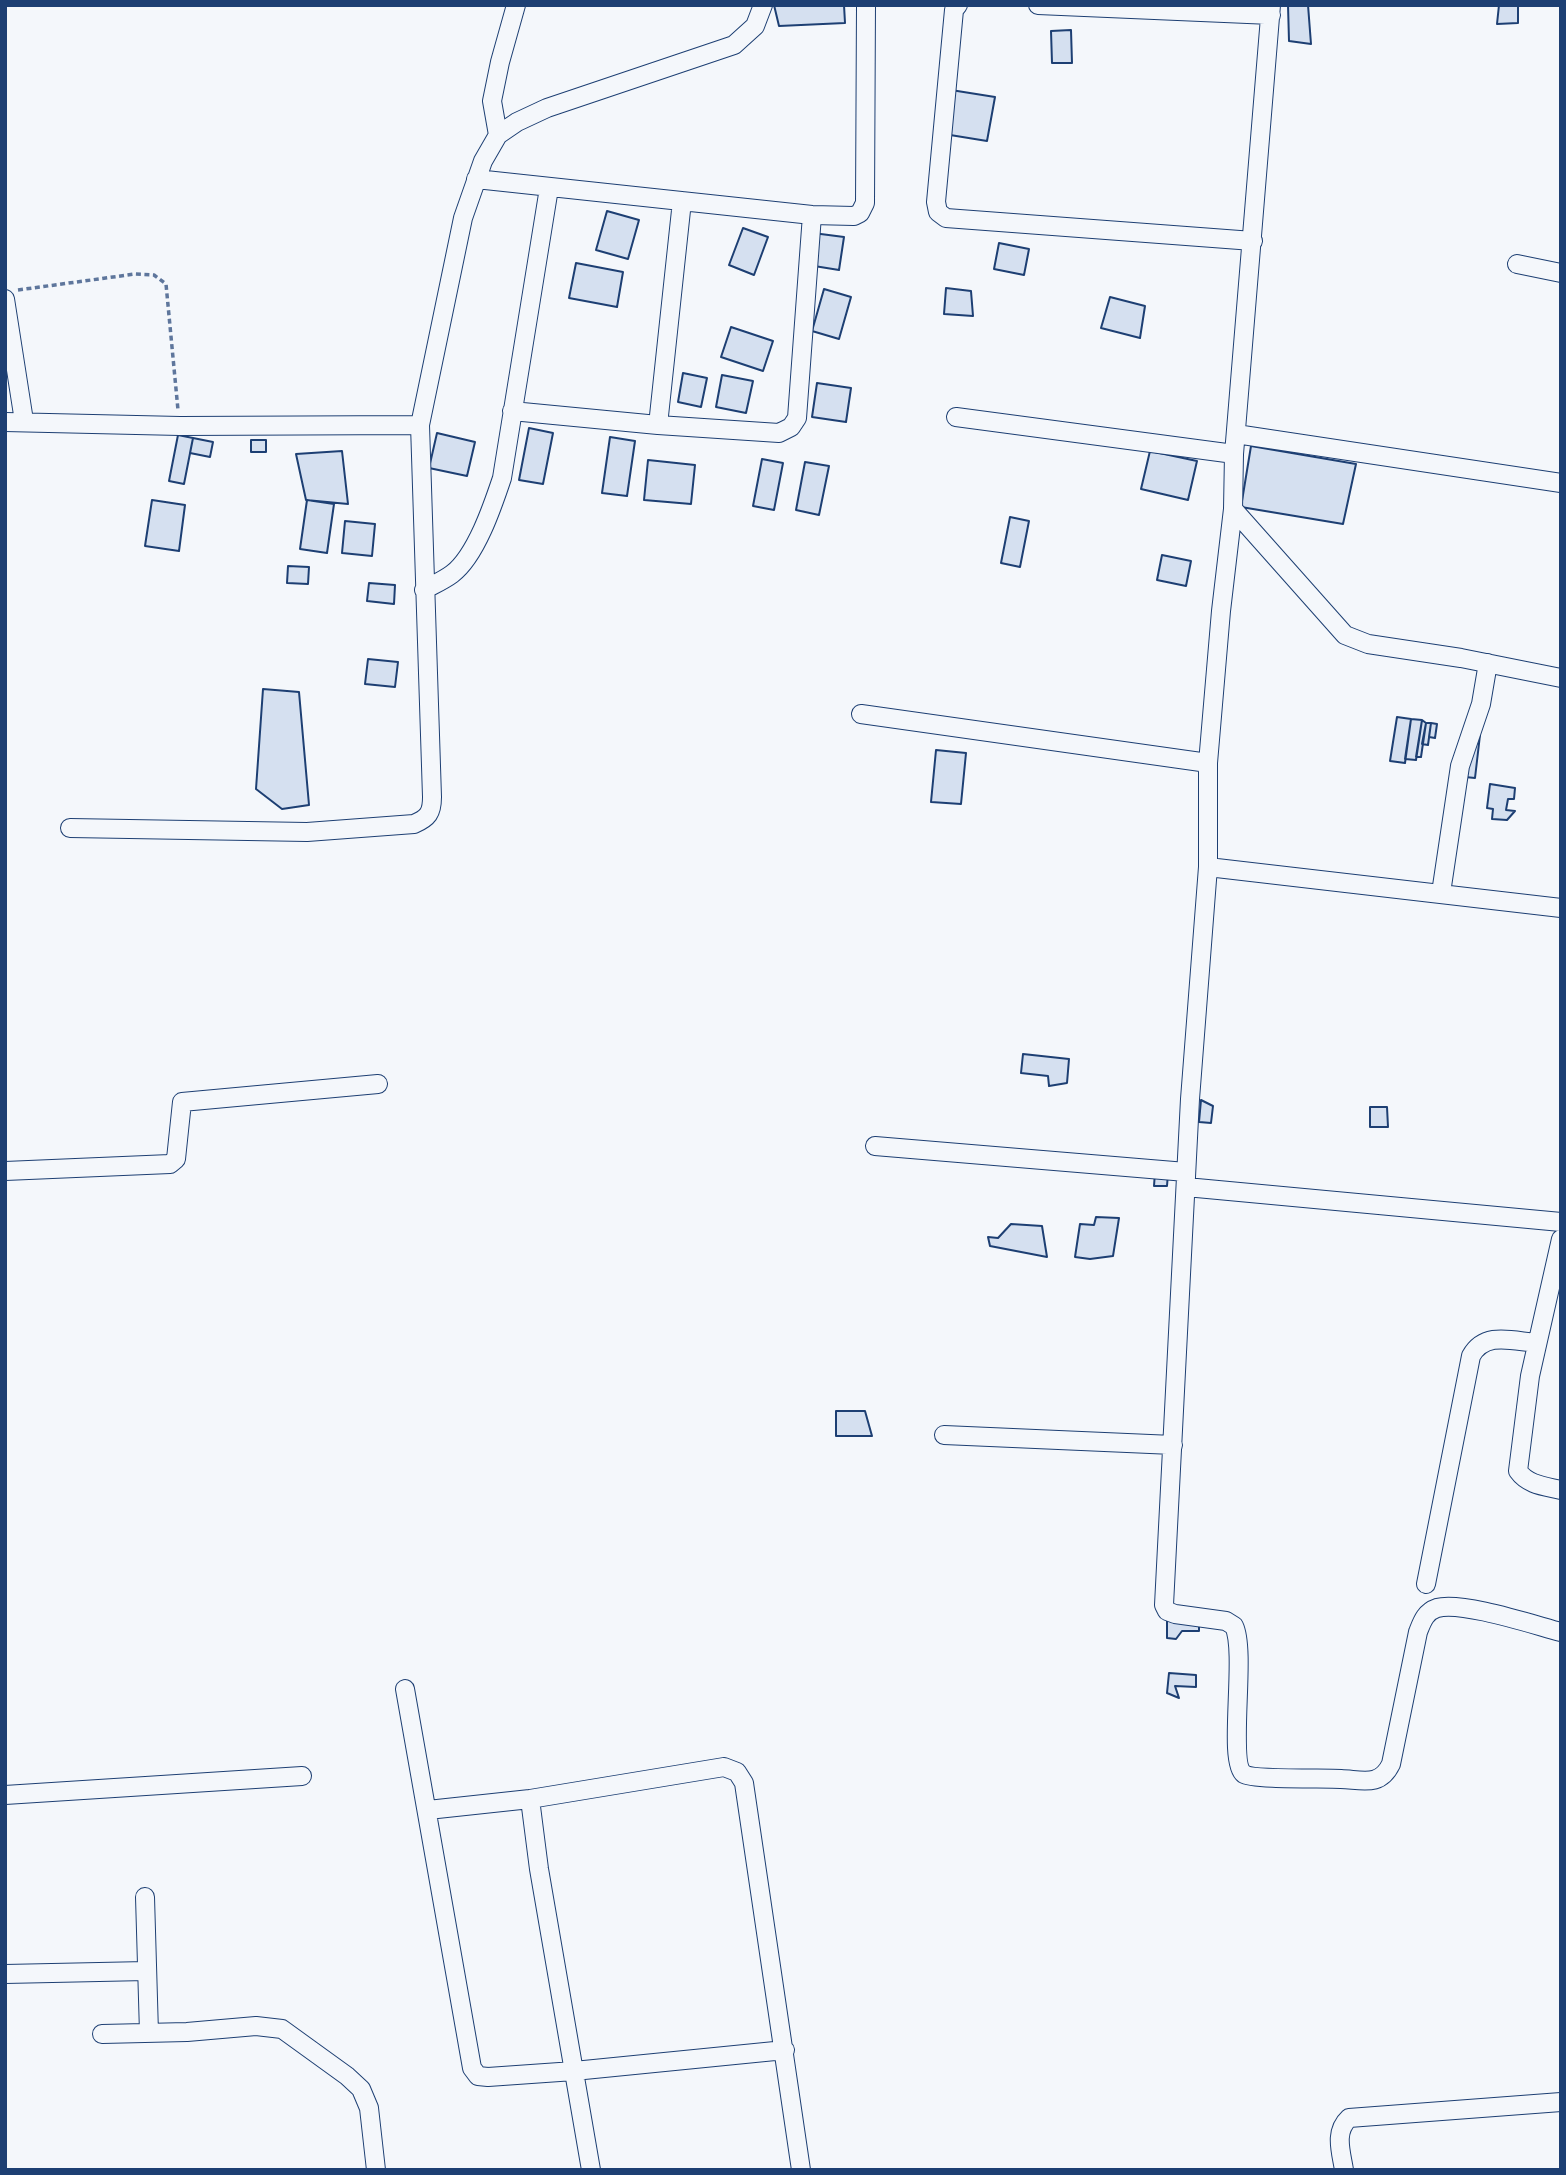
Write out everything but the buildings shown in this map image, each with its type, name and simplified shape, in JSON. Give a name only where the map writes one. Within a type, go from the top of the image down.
[{"type":"street","points":[[498,135],[492,102],[516,5]]},
{"type":"street","points":[[70,828],[307,832],[414,824],[427,819],[432,809],[432,797],[420,425],[463,218],[483,161],[498,135],[517,122],[547,108],[734,45],[755,26],[763,5]]},
{"type":"street","points":[[476,179],[812,215],[854,216],[860,213],[865,203],[866,5]]},
{"type":"street","points":[[958,5],[954,10],[936,201],[938,212],[946,218],[1253,241]]},
{"type":"street","points":[[1038,5],[1271,10],[1234,454],[1233,509],[1208,763],[1208,867],[1186,1180],[1164,1605],[1167,1611],[1175,1615],[1226,1621],[1234,1626],[1238,1634],[1239,1768],[1244,1774],[1256,1778],[1374,1781],[1386,1775],[1391,1764],[1418,1632],[1424,1615],[1438,1608],[1458,1608],[1493,1614],[1561,1632]]},
{"type":"street","points":[[424,590],[455,572],[471,550],[489,517],[502,478],[549,188]]},
{"type":"street","points":[[658,425],[682,201]]},
{"type":"street","points":[[513,411],[779,433],[791,427],[797,418],[812,215]]},
{"type":"street","points":[[1517,264],[1561,273]]},
{"type":"street","points":[[5,299],[24,421]]},
{"type":"street","points":[[956,417],[1234,454]]},
{"type":"street","points":[[5,422],[180,426],[420,425]]},
{"type":"street","points":[[1236,433],[1561,483]]},
{"type":"street","points":[[1233,509],[1345,635],[1368,644],[1488,663],[1561,678]]},
{"type":"street","points":[[1441,893],[1461,766],[1481,704],[1488,663]]},
{"type":"street","points":[[861,714],[1208,763]]},
{"type":"street","points":[[1208,867],[1561,908]]},
{"type":"street","points":[[5,1171],[170,1164],[176,1159],[182,1102],[378,1084]]},
{"type":"street","points":[[875,1146],[1561,1222]]},
{"type":"street","points":[[1561,1241],[1537,1343],[1518,1471],[1524,1479],[1533,1484],[1561,1490]]},
{"type":"street","points":[[1426,1584],[1471,1356],[1478,1345],[1490,1339],[1537,1343]]},
{"type":"street","points":[[944,1435],[1173,1444]]},
{"type":"street","points":[[405,1689],[472,2068],[478,2076],[574,2071],[785,2050]]},
{"type":"street","points":[[428,1810],[530,1799],[724,1767],[737,1772],[744,1783],[801,2170]]},
{"type":"street","points":[[5,1795],[302,1776]]},
{"type":"street","points":[[530,1799],[539,1869],[591,2170]]},
{"type":"street","points":[[145,1897],[149,2033]]},
{"type":"street","points":[[5,1974],[146,1971]]},
{"type":"street","points":[[102,2034],[187,2032],[256,2026],[282,2029],[347,2076],[360,2089],[369,2108],[376,2170]]},
{"type":"street","points":[[1344,2170],[1339,2138],[1342,2125],[1349,2118],[1561,2102]]},
{"type":"path","points":[[5,291],[135,274],[154,275],[166,284],[180,426]]}]
